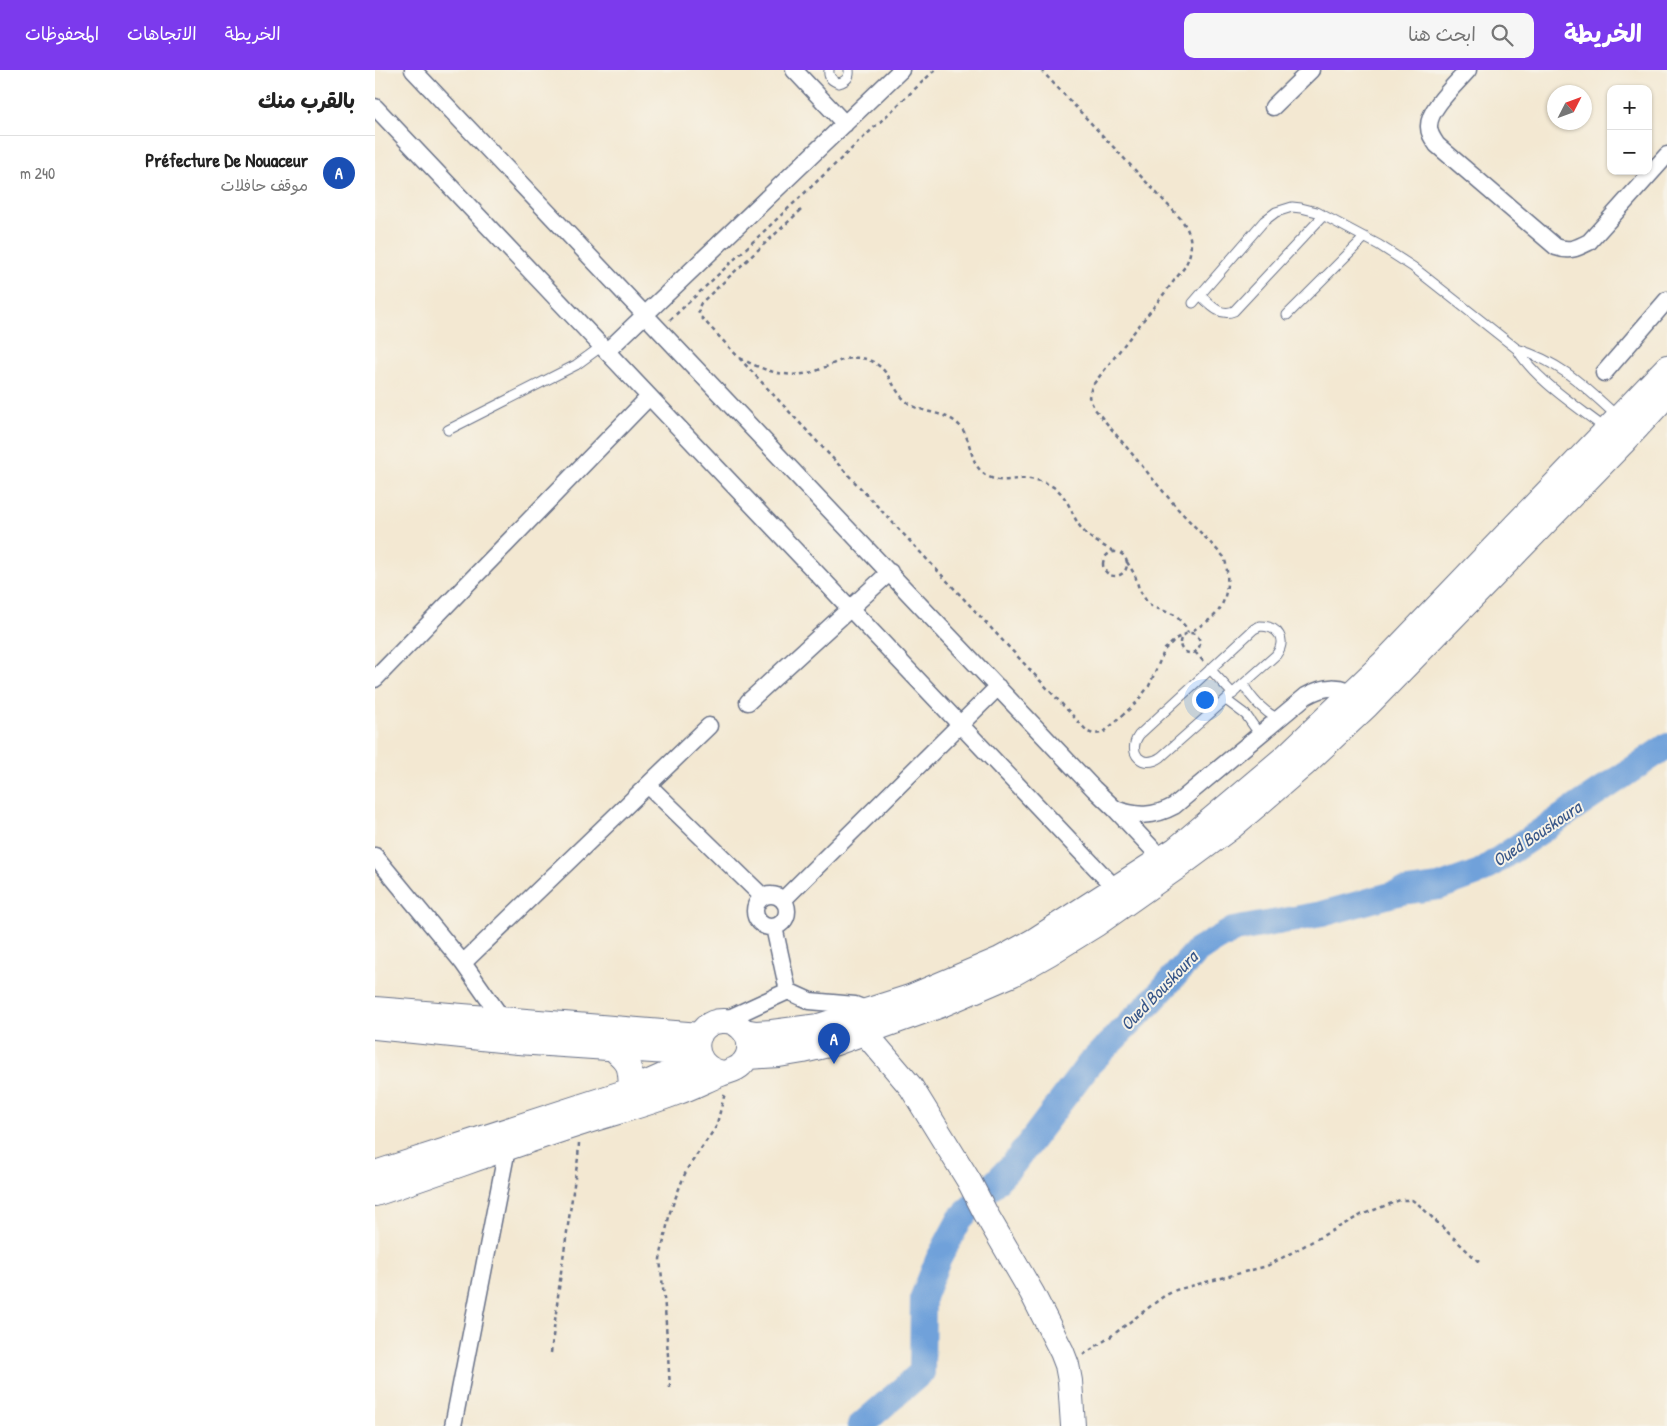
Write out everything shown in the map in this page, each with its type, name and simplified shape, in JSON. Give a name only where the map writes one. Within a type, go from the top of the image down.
[{"type":"main road","points":[[747,1057],[779,1055],[809,1050],[874,1023],[1013,974],[1097,924],[1233,826],[1304,765],[1359,699],[1621,430],[1667,367]]},
{"type":"main road","points":[[1621,430],[1667,395]]},
{"type":"main road","points":[[726,1072],[710,1069],[700,1049],[704,1028],[710,1024],[717,1021],[772,1032],[819,1026],[874,1023],[910,997],[1001,958],[1033,941],[1176,849],[1285,757],[1359,699]]},
{"type":"main road","points":[[375,1009],[503,1020],[700,1049]]},
{"type":"main road","points":[[874,1023],[969,1182],[1049,1324],[1067,1365],[1073,1426]]},
{"type":"main road","points":[[375,1194],[579,1124],[674,1094],[741,1066],[747,1057],[748,1039],[735,1026]]},
{"type":"main road","points":[[375,1027],[518,1042],[612,1048],[700,1049]]},
{"type":"main road","points":[[612,1048],[626,1060],[629,1066],[631,1090]]},
{"type":"main road","points":[[375,1173],[631,1090],[700,1049]]},
{"type":"street","points":[[413,70],[1161,858]]},
{"type":"street","points":[[794,70],[845,124]]},
{"type":"street","points":[[604,349],[645,314],[901,70]]},
{"type":"street","points":[[1273,108],[1311,70]]},
{"type":"street","points":[[1468,70],[1433,113],[1429,126],[1432,138],[1437,145],[1556,246],[1565,250],[1589,242],[1667,155]]},
{"type":"street","points":[[375,107],[1115,888]]},
{"type":"street","points":[[1604,373],[1667,300]]},
{"type":"street","points":[[375,679],[649,396]]},
{"type":"street","points":[[748,702],[890,572]]},
{"type":"street","points":[[1115,809],[1130,814],[1145,815],[1165,811],[1182,800],[1306,696],[1317,689],[1329,686],[1359,699]]},
{"type":"street","points":[[783,900],[998,687]]},
{"type":"street","points":[[463,963],[709,726]]},
{"type":"street","points":[[647,785],[763,897]]},
{"type":"street","points":[[375,856],[463,963],[503,1020]]},
{"type":"street","points":[[774,895],[783,900],[787,905],[787,916],[780,925],[774,927],[763,925],[756,917],[756,906],[763,897],[774,895]]},
{"type":"street","points":[[774,927],[788,991]]},
{"type":"street","points":[[788,991],[809,1001],[855,1005],[874,1023]]},
{"type":"street","points":[[735,1026],[788,991]]},
{"type":"street","points":[[453,1426],[507,1149]]},
{"type":"lane","points":[[829,70],[831,80],[839,82],[849,76],[849,70]]},
{"type":"lane","points":[[1193,303],[1270,216],[1283,209],[1309,209],[1365,237],[1413,267],[1517,349],[1545,359],[1565,371],[1621,430]]},
{"type":"lane","points":[[1200,295],[1223,313],[1234,311],[1323,216]]},
{"type":"lane","points":[[1287,315],[1365,237]]},
{"type":"lane","points":[[448,430],[604,349]]},
{"type":"lane","points":[[1517,349],[1523,361],[1541,378],[1621,430]]},
{"type":"lane","points":[[1260,626],[1268,626],[1275,629],[1281,642],[1280,649],[1276,655],[1243,684],[1156,761],[1144,761],[1139,758],[1135,752],[1135,740],[1139,735],[1254,629],[1260,626]]},
{"type":"lane","points":[[1210,670],[1260,735]]},
{"type":"lane","points":[[1243,684],[1257,705],[1279,719]]},
{"type":"path","points":[[660,330],[935,70]]},
{"type":"path","points":[[801,210],[699,306],[697,309],[700,316],[1088,732],[1093,734],[1103,733],[1135,704],[1149,686],[1170,642],[1189,633],[1216,615],[1223,603],[1226,590],[1226,567],[1224,557],[1177,508],[1094,408],[1089,397],[1092,386],[1185,268],[1191,252],[1190,234],[1181,219],[1041,70]]},
{"type":"path","points":[[736,356],[768,371],[783,374],[799,374],[814,371],[848,358],[869,360],[879,366],[887,373],[904,400],[923,410],[944,415],[957,424],[967,437],[972,457],[984,474],[993,479],[1003,481],[1029,478],[1043,481],[1056,489],[1066,500],[1079,526],[1089,537],[1124,557],[1135,574],[1139,589],[1147,602],[1153,607],[1175,615],[1189,633],[1198,636],[1200,641],[1199,649],[1191,654],[1183,651],[1180,647],[1180,642],[1184,635]]},
{"type":"path","points":[[1115,552],[1105,557],[1103,567],[1106,572],[1110,575],[1120,575],[1125,572],[1127,562]]},
{"type":"path","points":[[670,1388],[661,1259],[670,1212],[687,1169],[716,1127],[726,1072]]},
{"type":"path","points":[[551,1353],[562,1262],[578,1158],[579,1124]]},
{"type":"path","points":[[1067,1365],[1110,1338],[1164,1296],[1183,1288],[1267,1266],[1361,1216],[1400,1200],[1412,1200],[1418,1204],[1479,1262]]},
{"type":"waterway","name":"Oued Bouskoura","points":[[860,1426],[922,1372],[923,1297],[938,1260],[960,1219],[1015,1162],[1089,1064],[1152,1001],[1197,951],[1233,930],[1322,914],[1401,892],[1439,887],[1480,872],[1667,746]]},
{"type":"place","name":"Préfecture De Nouaceur","points":[[834,1064]]}]
